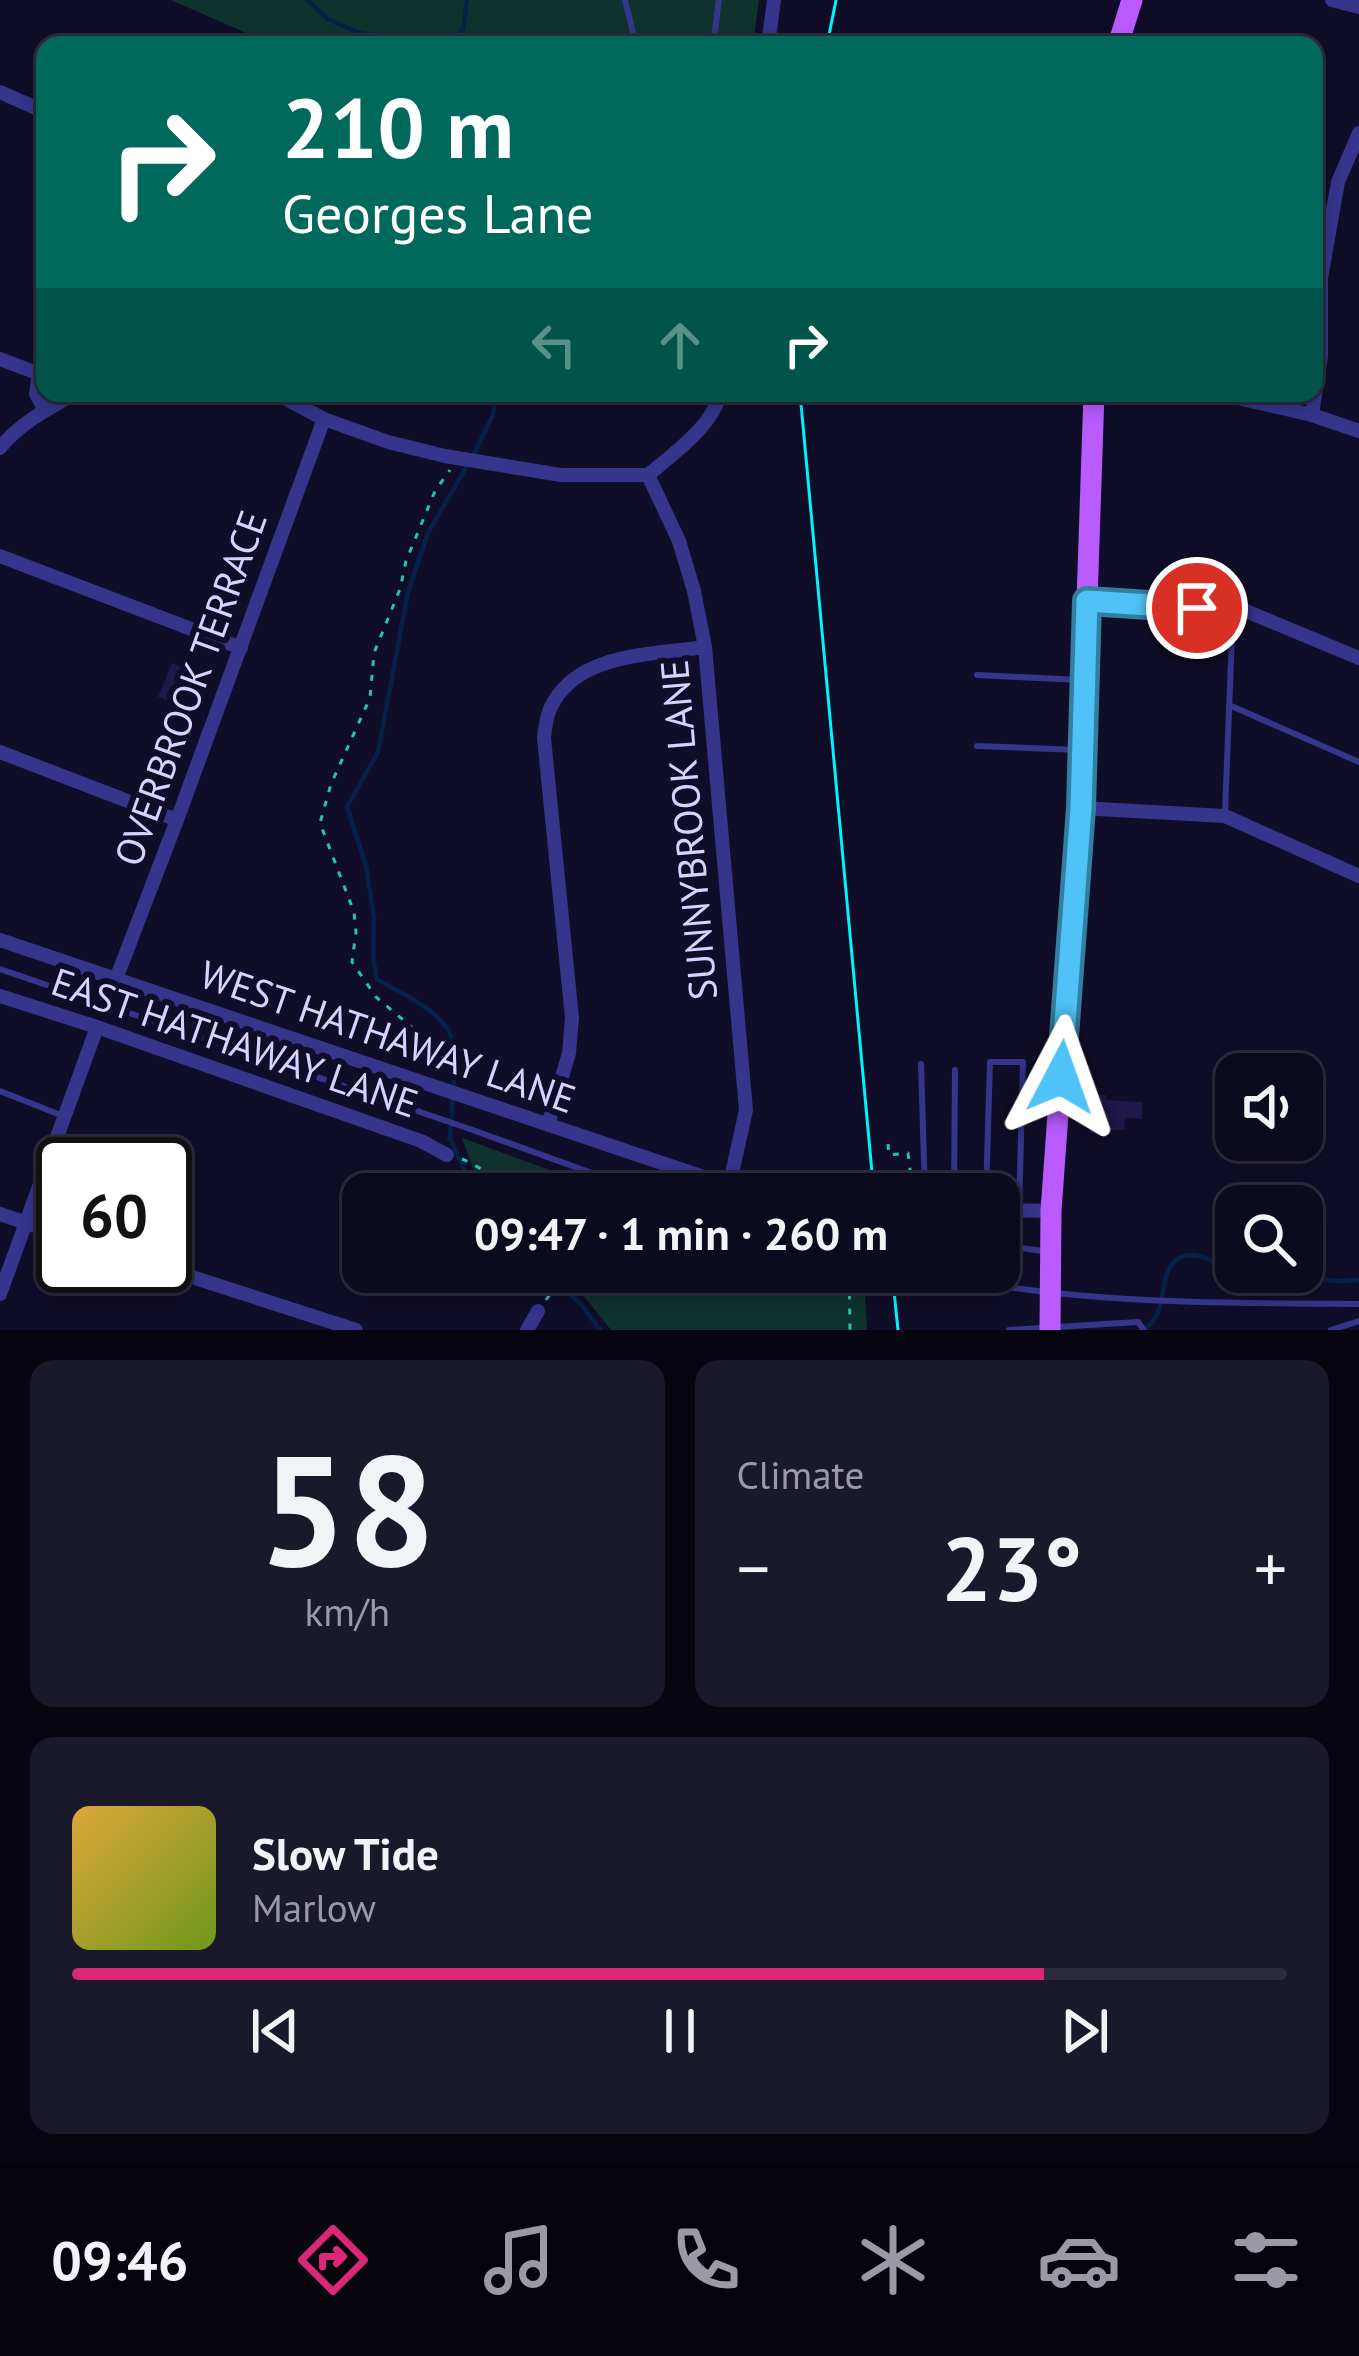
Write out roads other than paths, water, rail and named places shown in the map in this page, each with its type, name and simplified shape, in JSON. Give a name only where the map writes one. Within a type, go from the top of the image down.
[{"type":"main road","points":[[1121,36],[1132,0]]},
{"type":"main road","points":[[1051,1329],[1051,1211],[1081,808],[1094,402]]},
{"type":"street","points":[[1332,0],[1359,7]]},
{"type":"street","points":[[768,36],[770,1]]},
{"type":"street","points":[[0,92],[36,108]]},
{"type":"street","points":[[1323,267],[1338,182],[1359,133]]},
{"type":"street","points":[[0,359],[36,372]]},
{"type":"street","points":[[41,402],[45,410]]},
{"type":"street","points":[[0,448],[60,402]]},
{"type":"street","points":[[291,402],[388,442],[461,459],[561,475],[648,475],[691,439],[718,402]]},
{"type":"street","points":[[1256,402],[1359,431]]},
{"type":"street","points":[[1312,415],[1314,402]]},
{"type":"street","name":"OVERBROOK TERRACE","points":[[116,979],[324,419]]},
{"type":"street","name":"SUNNYBROOK LANE","points":[[648,475],[679,541],[705,647],[746,1110],[732,1173]]},
{"type":"street","points":[[0,556],[241,648]]},
{"type":"street","points":[[1087,601],[1246,611],[1359,658]]},
{"type":"street","points":[[548,1125],[569,1053],[572,1018],[544,738],[550,708],[568,684],[590,668],[705,647]]},
{"type":"street","points":[[0,752],[177,820]]},
{"type":"street","points":[[1081,808],[1225,816],[1359,876]]},
{"type":"street","name":"WEST HATHAWAY LANE","points":[[0,940],[688,1173]]},
{"type":"street","name":"EAST HATHAWAY LANE","points":[[0,996],[421,1141],[447,1155]]},
{"type":"street","points":[[0,1294],[97,1027]]},
{"type":"street","points":[[1020,1210],[1051,1211]]},
{"type":"street","points":[[0,1214],[36,1226]]},
{"type":"street","points":[[192,1277],[356,1330]]},
{"type":"street","points":[[527,1330],[538,1311]]},
{"type":"lane","points":[[626,0],[634,36]]},
{"type":"lane","points":[[714,36],[719,0]]},
{"type":"lane","points":[[1225,816],[1233,610]]},
{"type":"lane","points":[[976,675],[1084,680]]},
{"type":"lane","points":[[1229,704],[1359,762]]},
{"type":"lane","points":[[977,746],[1082,750]]},
{"type":"lane","points":[[0,970],[593,1173]]},
{"type":"lane","points":[[987,1173],[990,1061],[1023,1063],[1020,1173]]},
{"type":"lane","points":[[921,1064],[924,1173]]},
{"type":"lane","points":[[954,1173],[955,1070]]},
{"type":"lane","points":[[0,1091],[65,1117]]},
{"type":"lane","points":[[1020,1247],[1051,1252]]},
{"type":"lane","points":[[1020,1287],[1173,1303],[1359,1304]]},
{"type":"lane","points":[[1331,1330],[1359,1321]]},
{"type":"lane","points":[[1009,1330],[1138,1322],[1144,1330]]},
{"type":"waterway","points":[[307,0],[328,19],[378,36]]},
{"type":"waterway","points":[[456,36],[463,29],[467,0]]},
{"type":"waterway","points":[[474,454],[493,415],[494,402]]},
{"type":"waterway","points":[[466,1173],[450,1138],[453,1039],[426,1008],[377,979],[366,866],[347,807],[378,752],[408,592],[428,533],[468,464]]},
{"type":"waterway","points":[[1144,1330],[1158,1313],[1167,1273],[1175,1261],[1192,1255],[1215,1263]]},
{"type":"waterway","points":[[1323,1280],[1359,1280]]},
{"type":"waterway","points":[[569,1293],[600,1330]]},
{"type":"tram line","points":[[829,36],[836,0]]},
{"type":"tram line","points":[[801,402],[872,1173]]},
{"type":"tram line","points":[[894,1293],[898,1330]]}]
